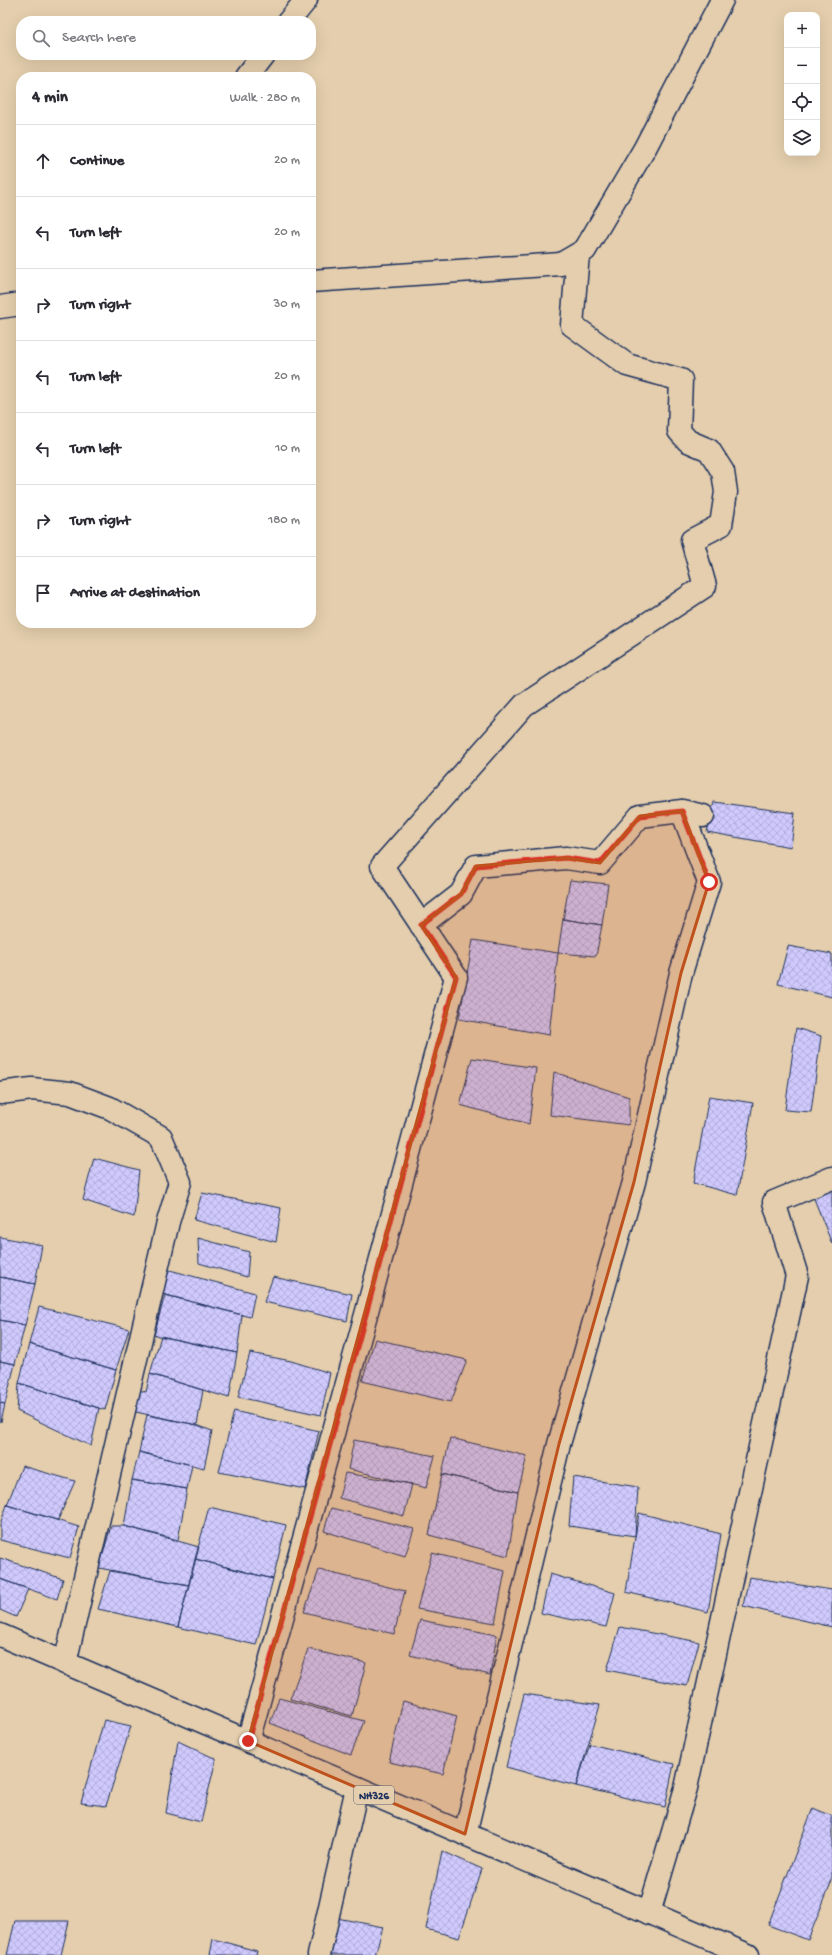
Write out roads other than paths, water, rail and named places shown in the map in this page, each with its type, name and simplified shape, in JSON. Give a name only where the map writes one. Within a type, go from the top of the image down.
[{"type":"main road","points":[[294,16],[306,0]]},
{"type":"main road","points":[[316,281],[561,264],[585,250],[645,148],[722,0]]},
{"type":"main road","points":[[250,72],[259,60]]},
{"type":"main road","points":[[248,1741],[367,1311],[456,977],[382,866],[524,705],[705,586],[692,540],[721,526],[726,492],[723,472],[709,450],[688,441],[679,431],[681,380],[627,365],[572,325],[578,254]]},
{"type":"main road","points":[[0,307],[16,305]]},
{"type":"main road","points":[[421,925],[461,894],[476,866],[566,858],[600,863],[640,816],[682,811],[703,816]]},
{"type":"main road","points":[[465,1834],[559,1444],[634,1182],[681,973],[709,882],[682,811]]},
{"type":"main road","points":[[0,1093],[32,1089],[70,1093],[110,1108],[161,1137],[180,1182],[168,1222],[64,1662]]},
{"type":"main road","points":[[648,1913],[686,1788],[797,1276],[774,1202],[832,1178]]},
{"type":"main road","name":"NH326","points":[[0,1635],[748,1955]]},
{"type":"main road","points":[[319,1955],[357,1788]]}]
